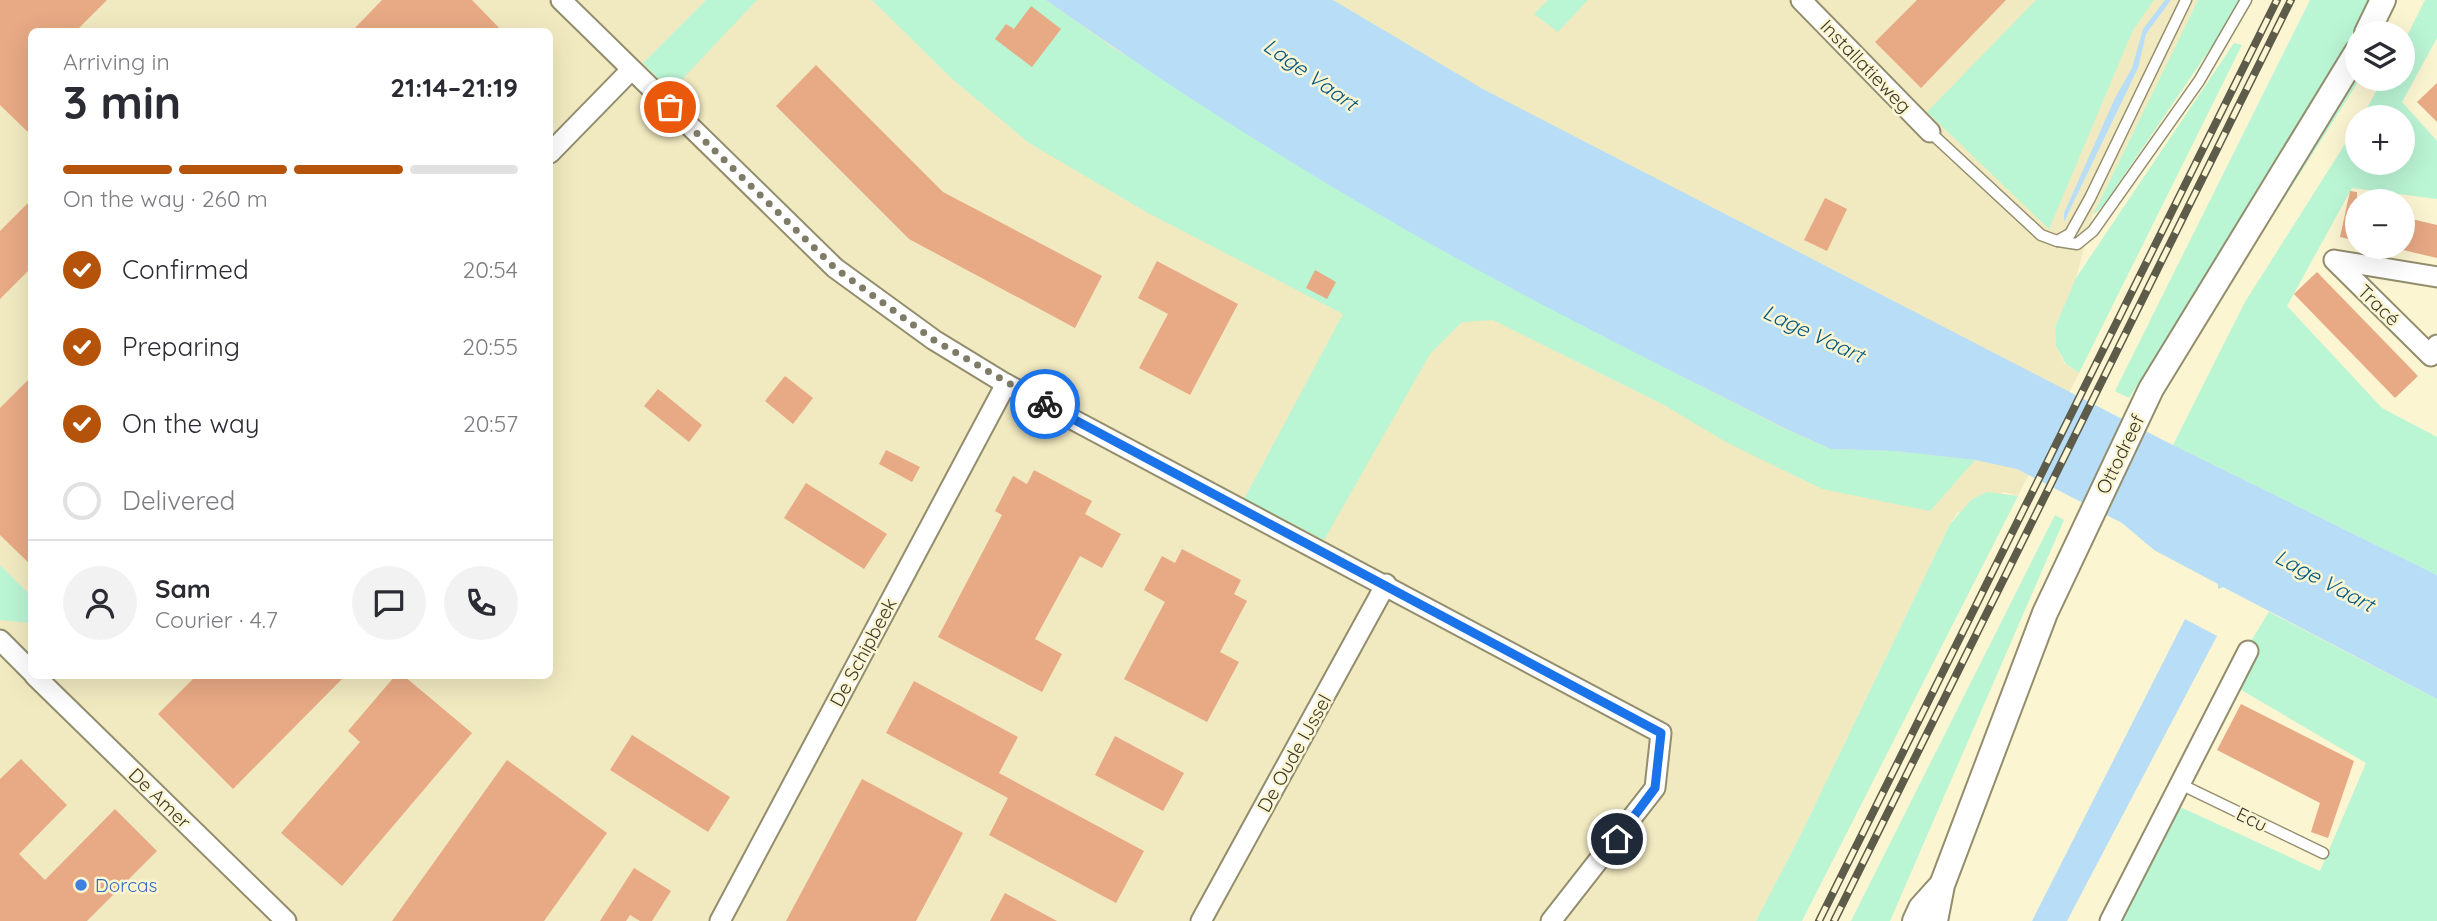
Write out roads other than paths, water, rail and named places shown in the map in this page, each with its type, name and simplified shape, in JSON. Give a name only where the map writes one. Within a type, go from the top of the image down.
[{"type":"street","points":[[561,0],[835,268],[934,340],[1006,384],[1386,584],[1661,733],[1655,788],[1551,921]]},
{"type":"street","name":"Installatieweg","points":[[1801,0],[1930,132]]},
{"type":"street","points":[[2373,21],[2383,0]]},
{"type":"street","points":[[553,150],[631,70]]},
{"type":"street","name":"Ottodreef","points":[[1935,921],[1942,885],[2045,613],[2151,390],[2345,72]]},
{"type":"street","name":"Tracé","points":[[2437,277],[2333,260],[2431,356],[2437,345]]},
{"type":"street","name":"De Schipbeek","points":[[720,921],[1006,384]]},
{"type":"street","name":"De Oude IJssel","points":[[1201,921],[1386,584]]},
{"type":"street","points":[[0,640],[28,668]]},
{"type":"street","points":[[2110,921],[2248,650]]},
{"type":"street","name":"De Amer","points":[[38,679],[286,921]]},
{"type":"street","name":"Ottodreef","points":[[1915,921],[1921,908],[1942,885]]},
{"type":"lane","points":[[2057,241],[2070,234],[2090,198],[2186,0]]},
{"type":"lane","points":[[1930,132],[2041,235],[2077,244],[2093,231],[2199,81],[2246,0]]},
{"type":"lane","name":"Ecu","points":[[2180,784],[2323,853]]},
{"type":"water","name":"Lage Vaart","points":[[1046,0],[1333,0],[1483,89],[2163,440],[2437,575],[2437,699],[2223,587],[2218,589],[2218,584],[2154,550],[2122,523],[2017,469],[1975,460],[1895,451],[1831,449],[1784,428],[1535,301],[1383,217],[1156,76]]},
{"type":"water","points":[[2165,0],[2171,0],[2146,34],[2138,68],[2064,222],[2064,213],[2115,98],[2132,68],[2143,29]]},
{"type":"water","points":[[2185,619],[2217,636],[2067,921],[2032,921]]},
{"type":"railway","points":[[1819,921],[2277,0]]},
{"type":"railway","points":[[1834,921],[2291,0]]},
{"type":"place","name":"Dorcas","points":[[81,885]]}]
